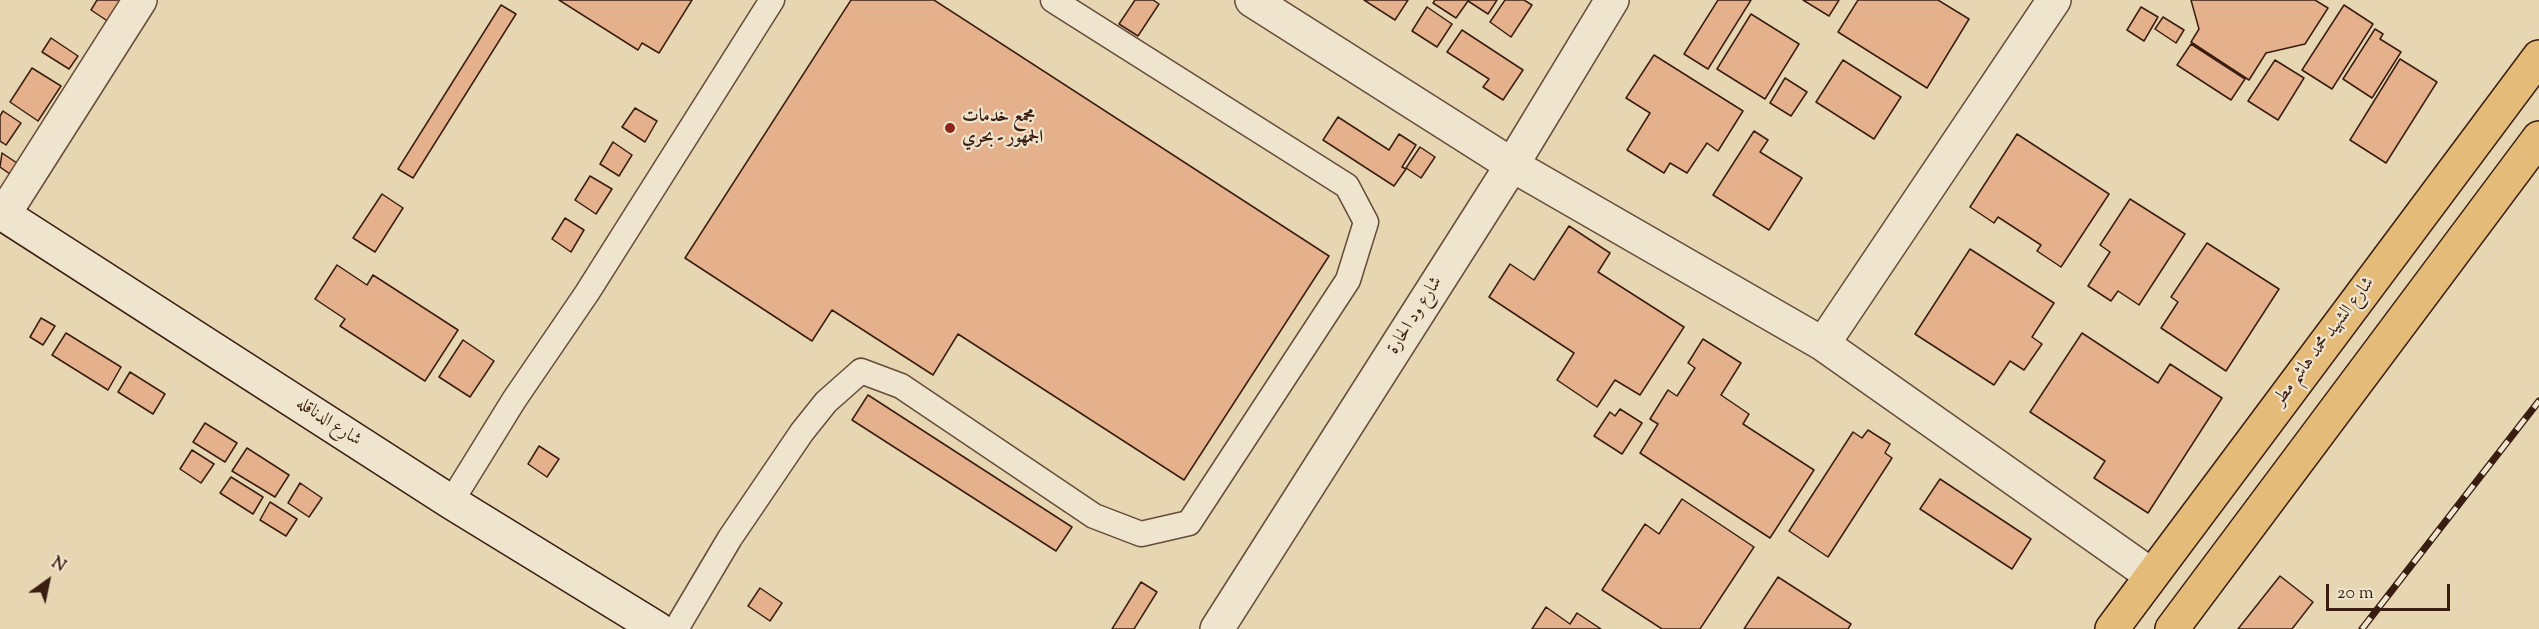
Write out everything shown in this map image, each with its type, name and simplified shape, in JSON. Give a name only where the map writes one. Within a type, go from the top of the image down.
[{"type":"main road","name":"شارع الشهيد محمد هاشم مطر","points":[[2112,629],[2539,57]]},
{"type":"main road","points":[[2172,629],[2539,138]]},
{"type":"street","points":[[2,213],[140,0]]},
{"type":"street","points":[[1252,0],[1512,165],[1823,344],[2151,575]]},
{"type":"street","name":"شارع ود الحارة","points":[[1217,629],[1512,165],[1612,0]]},
{"type":"street","points":[[1823,344],[2054,0]]},
{"type":"street","name":"شارع الدناقله","points":[[2,213],[451,502],[658,629]]},
{"type":"lane","points":[[451,502],[514,400],[587,293],[772,0]]},
{"type":"lane","points":[[676,629],[730,538],[802,432],[826,402],[861,371],[901,386],[1094,516],[1141,534],[1189,523],[1348,280],[1366,222],[1347,186],[1053,0]]},
{"type":"building","points":[[97,0],[123,0],[109,22],[91,10]]},
{"type":"building","points":[[559,0],[692,0],[659,53],[642,43],[638,50]]},
{"type":"building","name":"مجمع خدمات الجمهور - بحري","points":[[851,0],[934,0],[1329,256],[1184,480],[958,334],[933,375],[832,310],[812,341],[685,258]]},
{"type":"building","points":[[1135,0],[1153,0],[1159,4],[1138,36],[1119,24]]},
{"type":"building","points":[[1364,0],[1408,0],[1395,20]]},
{"type":"building","points":[[1435,0],[1497,0],[1488,14],[1468,1],[1456,18],[1433,3]]},
{"type":"building","points":[[1505,0],[1524,0],[1532,5],[1511,37],[1490,22]]},
{"type":"building","points":[[1718,0],[1751,0],[1708,69],[1684,54]]},
{"type":"building","points":[[1803,0],[1839,0],[1829,16]]},
{"type":"building","points":[[1858,0],[1938,0],[1969,19],[1927,88],[1838,32]]},
{"type":"building","points":[[2191,0],[2315,0],[2328,8],[2305,44],[2266,53],[2249,80],[2191,42],[2199,29]]},
{"type":"building","points":[[501,5],[516,14],[413,178],[398,169]]},
{"type":"building","points":[[2344,5],[2373,24],[2332,89],[2302,70]]},
{"type":"building","points":[[1427,7],[1452,24],[1437,47],[1412,31]]},
{"type":"building","points":[[2141,7],[2158,17],[2144,41],[2127,30]]},
{"type":"building","points":[[1751,14],[1799,44],[1765,99],[1717,69]]},
{"type":"building","points":[[2163,17],[2184,30],[2176,43],[2155,29]]},
{"type":"building","points":[[2375,29],[2383,34],[2380,39],[2401,52],[2372,98],[2343,79]]},
{"type":"building","points":[[1462,30],[1523,70],[1503,100],[1483,87],[1489,79],[1447,52]]},
{"type":"building","points":[[51,38],[78,56],[69,69],[42,52]]},
{"type":"building","points":[[2191,44],[2245,79],[2231,100],[2177,65]]},
{"type":"building","points":[[1654,55],[1743,111],[1718,151],[1707,143],[1687,173],[1670,163],[1664,173],[1627,150],[1650,113],[1626,98]]},
{"type":"building","points":[[2400,59],[2437,82],[2386,163],[2350,140]]},
{"type":"building","points":[[1843,60],[1901,97],[1874,139],[1816,102]]},
{"type":"building","points":[[2275,60],[2304,78],[2278,120],[2248,101]]},
{"type":"building","points":[[32,68],[61,86],[38,121],[10,102]]},
{"type":"building","points":[[1785,78],[1807,92],[1791,116],[1770,103]]},
{"type":"building","points":[[635,108],[657,121],[645,142],[622,127]]},
{"type":"building","points":[[3,111],[21,123],[6,145],[0,141],[0,116]]},
{"type":"building","points":[[1338,117],[1389,150],[1399,134],[1416,145],[1402,167],[1406,169],[1394,186],[1323,140]]},
{"type":"building","points":[[1754,131],[1768,140],[1760,152],[1802,178],[1769,230],[1713,195]]},
{"type":"building","points":[[2017,134],[2109,194],[2061,267],[2037,251],[2041,245],[1998,217],[1994,223],[1970,207]]},
{"type":"building","points":[[613,142],[632,155],[619,176],[600,164]]},
{"type":"building","points":[[1420,147],[1435,157],[1421,178],[1406,168]]},
{"type":"building","points":[[2,153],[20,165],[13,176],[0,167]]},
{"type":"building","points":[[590,176],[612,189],[596,214],[575,200]]},
{"type":"building","points":[[382,194],[403,208],[375,252],[353,238]]},
{"type":"building","points":[[2130,199],[2185,234],[2139,305],[2118,291],[2111,301],[2088,286],[2110,252],[2100,245]]},
{"type":"building","points":[[565,218],[584,230],[571,252],[552,239]]},
{"type":"building","points":[[1569,226],[1610,253],[1598,272],[1684,327],[1640,395],[1615,380],[1597,407],[1557,380],[1574,353],[1489,297],[1510,264],[1534,280]]},
{"type":"building","points":[[2207,243],[2279,289],[2226,371],[2161,328],[2178,302],[2171,297]]},
{"type":"building","points":[[1970,249],[2054,303],[2032,337],[2042,344],[2024,370],[2010,361],[1994,385],[1915,334]]},
{"type":"building","points":[[337,265],[367,285],[373,275],[458,330],[425,381],[340,326],[345,319],[315,299]]},
{"type":"building","points":[[41,318],[55,326],[43,345],[30,337]]},
{"type":"building","points":[[66,333],[121,367],[108,390],[52,355]]},
{"type":"building","points":[[2082,333],[2158,383],[2170,364],[2222,398],[2148,513],[2094,478],[2105,461],[2030,412]]},
{"type":"building","points":[[1703,339],[1741,363],[1721,395],[1749,414],[1743,424],[1814,470],[1770,538],[1640,453],[1658,424],[1650,419],[1668,390],[1677,396],[1695,368],[1688,363]]},
{"type":"building","points":[[463,340],[494,361],[470,397],[439,377]]},
{"type":"building","points":[[130,372],[165,394],[153,414],[118,392]]},
{"type":"building","points":[[868,395],[1072,527],[1056,551],[852,420]]},
{"type":"building","points":[[1620,409],[1642,423],[1622,454],[1594,436],[1610,412],[1615,416]]},
{"type":"building","points":[[205,423],[237,443],[225,462],[193,442]]},
{"type":"building","points":[[1868,430],[1890,444],[1885,453],[1892,458],[1828,557],[1789,531],[1853,432],[1862,438]]},
{"type":"building","points":[[539,446],[559,459],[547,477],[528,464]]},
{"type":"building","points":[[247,448],[289,475],[275,497],[232,471]]},
{"type":"building","points":[[192,450],[214,464],[201,483],[180,469]]},
{"type":"building","points":[[231,477],[263,497],[253,514],[220,493]]},
{"type":"building","points":[[1940,479],[2031,539],[2012,569],[1920,509]]},
{"type":"building","points":[[300,483],[322,498],[309,517],[288,503]]},
{"type":"building","points":[[1682,499],[1754,547],[1700,629],[1662,629],[1602,590],[1645,524],[1659,534]]},
{"type":"building","points":[[270,502],[297,519],[286,536],[260,520]]},
{"type":"building","points":[[2280,576],[2313,602],[2292,629],[2238,629]]},
{"type":"building","points":[[1778,577],[1851,624],[1848,629],[1744,629]]},
{"type":"building","points":[[1141,582],[1157,592],[1134,629],[1112,629]]},
{"type":"building","points":[[760,588],[782,603],[770,621],[748,606]]},
{"type":"building","points":[[1546,607],[1570,624],[1577,613],[1601,629],[1532,629]]},
{"type":"railway","points":[[2362,629],[2539,401]]},
{"type":"place","name":"مجمع خدمات الجمهور - بحري","points":[[950,128]]}]
